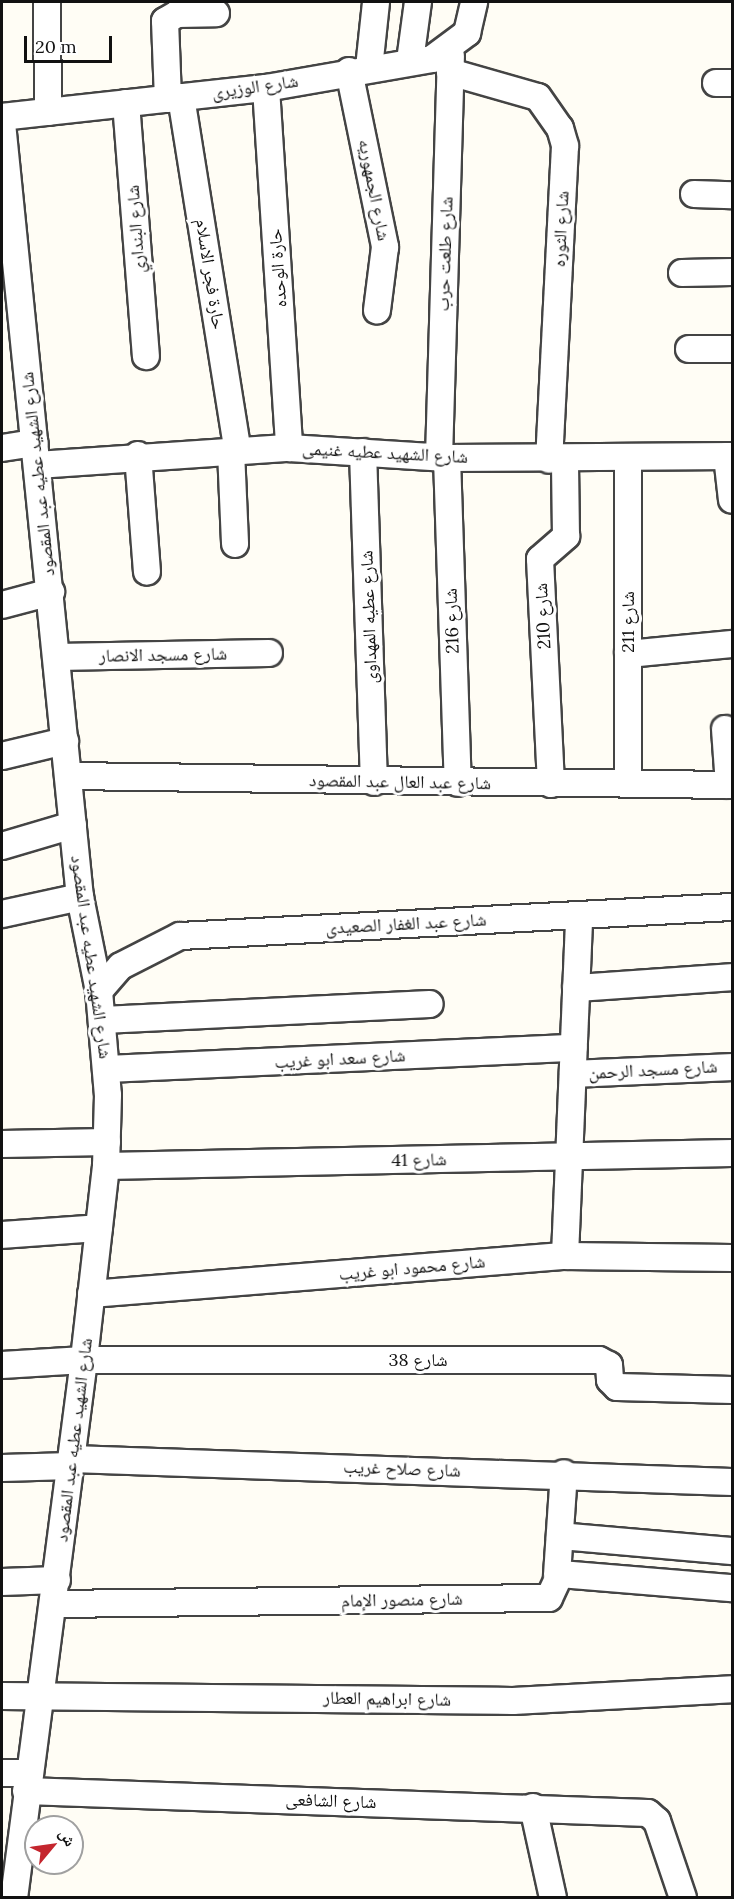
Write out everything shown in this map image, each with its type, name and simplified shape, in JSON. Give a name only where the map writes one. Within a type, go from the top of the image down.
[{"type":"street","points":[[47,2],[48,112]]},
{"type":"street","name":"شارع الجمهوريه","points":[[376,2],[359,70],[386,247],[377,310]]},
{"type":"street","points":[[410,61],[418,2]]},
{"type":"street","points":[[451,61],[467,33],[474,2]]},
{"type":"street","name":"حارة فجر الاسلام","points":[[216,13],[177,14],[165,21],[175,98],[234,451],[235,544]]},
{"type":"street","name":"شارع الوزيرى","points":[[2,117],[266,88],[410,61],[432,59],[451,61]]},
{"type":"street","name":"شارع طلعت حرب","points":[[443,458],[451,61]]},
{"type":"street","name":"شارع الثوره","points":[[451,61],[538,97],[560,128],[565,146],[557,460]]},
{"type":"street","name":"حارة الوحده","points":[[266,88],[290,448]]},
{"type":"street","name":"شارع البنداري","points":[[126,104],[146,356]]},
{"type":"street","name":"شارع الشهيد عطيه عبد المقصود","points":[[2,123],[12,323],[36,454],[80,897],[99,991],[107,1069],[106,1154],[99,1228],[55,1592],[27,1782],[14,1898]]},
{"type":"street","points":[[694,194],[732,195]]},
{"type":"street","points":[[682,273],[732,272]]},
{"type":"street","points":[[689,349],[732,349]]},
{"type":"street","name":"شارع الشهيد عطيه غنيمى","points":[[2,448],[36,454],[138,455],[290,448],[443,458],[557,460],[730,456]]},
{"type":"street","name":"شارع عطيه المهداوى","points":[[363,452],[374,782]]},
{"type":"street","points":[[138,455],[147,573]]},
{"type":"street","points":[[730,456],[732,500]]},
{"type":"street","name":"شارع 216","points":[[443,458],[458,783]]},
{"type":"street","name":"شارع 211","points":[[628,459],[628,784]]},
{"type":"street","name":"شارع 210","points":[[551,784],[540,559],[566,536],[557,460]]},
{"type":"street","points":[[2,605],[51,592]]},
{"type":"street","points":[[628,654],[732,644]]},
{"type":"street","name":"شارع مسجد الانصار","points":[[57,657],[269,653]]},
{"type":"street","points":[[725,729],[731,785]]},
{"type":"street","points":[[2,756],[65,741]]},
{"type":"street","name":"شارع عبد العال عبد المقصود","points":[[68,776],[374,782],[731,785]]},
{"type":"street","points":[[2,846],[73,825]]},
{"type":"street","points":[[2,914],[80,897]]},
{"type":"street","name":"شارع عبد الغفار الصعيدى","points":[[99,991],[131,960],[180,936],[732,907]]},
{"type":"street","points":[[565,1256],[579,915]]},
{"type":"street","points":[[576,988],[732,977]]},
{"type":"street","points":[[103,1020],[430,1004]]},
{"type":"street","name":"شارع سعد ابو غريب","points":[[107,1069],[574,1048]]},
{"type":"street","name":"شارع مسجد الرحمن","points":[[573,1074],[732,1067]]},
{"type":"street","name":"شارع 41","points":[[2,1144],[106,1154],[569,1156],[732,1153]]},
{"type":"street","points":[[2,1234],[99,1228]]},
{"type":"street","name":"شارع محمود ابو غريب","points":[[91,1294],[565,1256],[732,1258]]},
{"type":"street","points":[[2,1365],[84,1360]]},
{"type":"street","name":"شارع 38","points":[[84,1360],[599,1360],[609,1365],[610,1380],[617,1386],[732,1390]]},
{"type":"street","name":"شارع صلاح غريب","points":[[2,1468],[71,1462],[564,1473],[732,1482]]},
{"type":"street","points":[[564,1473],[557,1575],[732,1588]]},
{"type":"street","points":[[560,1536],[732,1551]]},
{"type":"street","name":"شارع منصور الإمام","points":[[2,1582],[55,1592],[549,1598],[557,1575]]},
{"type":"street","name":"شارع ابراهيم العطار","points":[[2,1696],[513,1701],[732,1689]]},
{"type":"street","name":"شارع الشافعى","points":[[2,1773],[27,1782],[636,1811],[657,1821],[683,1898]]},
{"type":"street","points":[[533,1807],[553,1898]]}]
